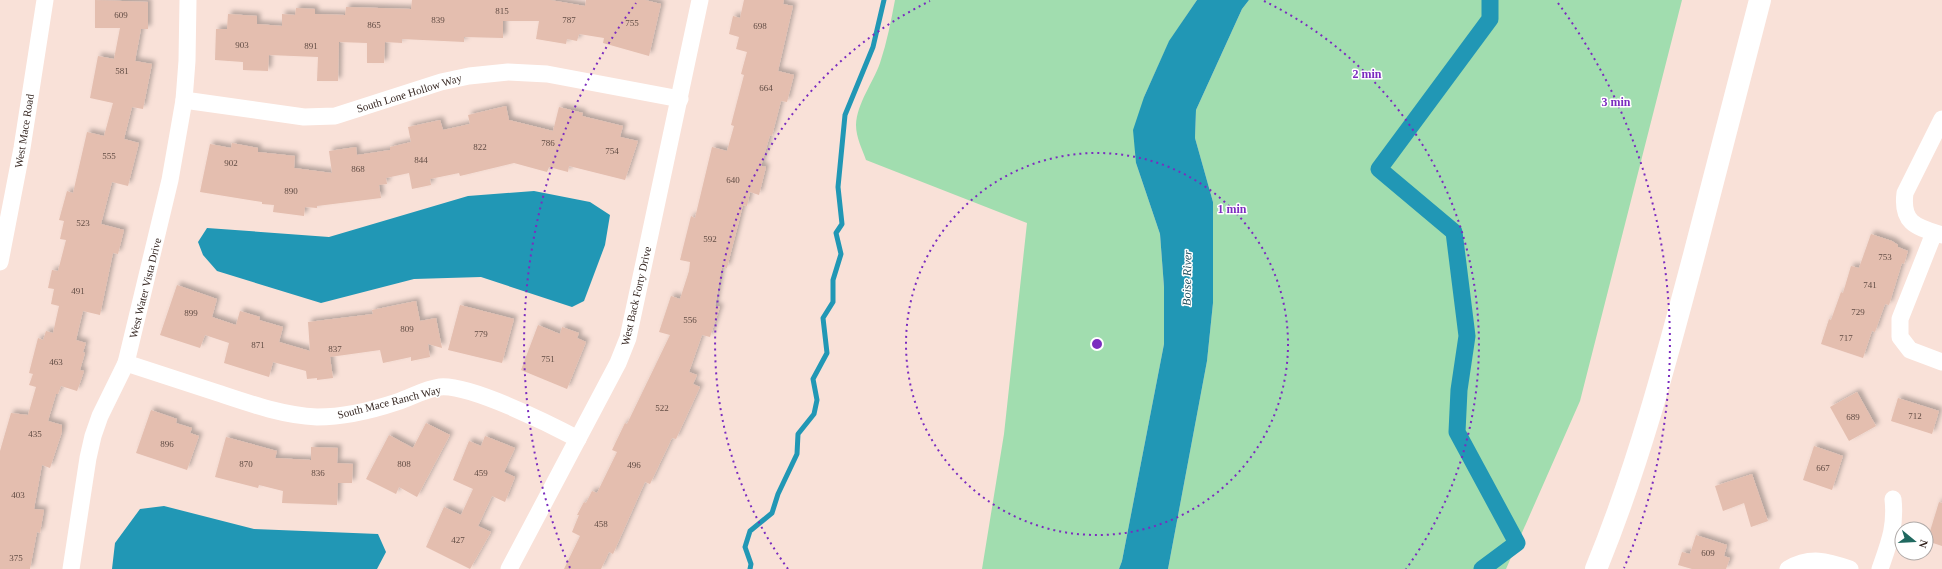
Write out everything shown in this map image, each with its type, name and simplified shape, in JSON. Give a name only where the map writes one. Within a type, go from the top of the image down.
[{"type":"main road","points":[[1596,569],[1627,488],[1648,425],[1669,352],[1760,0]]},
{"type":"street","name":"West Mace Road","points":[[0,262],[22,148],[45,0]]},
{"type":"street","name":"West Water Vista Drive","points":[[71,569],[88,458],[93,436],[100,416],[126,363],[170,180],[184,100],[187,61],[188,0]]},
{"type":"street","name":"West Back Forty Drive","points":[[509,569],[618,363],[628,338],[700,0]]},
{"type":"street","name":"South Lone Hollow Way","points":[[184,100],[304,117],[335,116],[441,82],[469,76],[508,72],[547,74],[680,99]]},
{"type":"street","points":[[1938,360],[1910,350],[1900,337],[1900,319],[1938,234],[1916,227],[1905,212],[1906,193],[1942,119]]},
{"type":"street","name":"South Mace Ranch Way","points":[[126,363],[260,407],[287,414],[318,417],[346,415],[397,402],[420,392],[441,387],[462,390],[543,421],[578,439]]},
{"type":"street","points":[[1880,569],[1893,529],[1895,518],[1894,499]]},
{"type":"street","points":[[1794,566],[1826,561],[1850,569]]},
{"type":"green space","points":[[895,0],[1197,0],[1169,42],[1144,97],[1136,163],[1160,234],[1164,287],[1164,344],[1122,561],[1119,569],[982,569],[1004,434],[1027,223],[866,160],[857,134],[857,117],[862,101],[880,63],[887,39]]},
{"type":"green space","points":[[1249,0],[1682,0],[1580,401],[1506,569],[1168,569],[1207,361],[1213,303],[1213,202],[1195,138],[1196,110],[1242,9]]},
{"type":"water","name":"Boise River","points":[[1197,0],[1249,0],[1242,9],[1196,110],[1195,138],[1213,202],[1213,303],[1207,361],[1168,569],[1119,569],[1122,561],[1164,344],[1164,287],[1160,234],[1136,163],[1133,130],[1144,97],[1169,41]]},
{"type":"water","points":[[534,191],[590,202],[610,215],[605,245],[584,301],[572,307],[481,277],[414,279],[321,303],[217,271],[203,255],[198,242],[207,228],[329,237],[468,196]]},
{"type":"water","points":[[164,506],[254,529],[378,534],[386,552],[377,569],[112,569],[115,543],[140,509]]},
{"type":"building","points":[[95,0],[148,2],[148,29],[141,29],[135,61],[152,64],[143,109],[132,107],[124,139],[139,143],[128,186],[112,182],[101,224],[124,230],[118,254],[113,253],[100,315],[83,311],[76,340],[86,343],[80,370],[84,371],[77,391],[61,386],[58,394],[56,394],[48,421],[62,425],[62,432],[50,468],[42,465],[34,509],[44,510],[40,533],[37,532],[30,569],[0,569],[0,451],[11,413],[28,415],[36,387],[29,385],[33,374],[29,373],[38,338],[43,340],[46,331],[53,333],[59,306],[51,304],[54,289],[48,288],[52,270],[58,271],[66,240],[60,239],[64,221],[59,220],[67,191],[73,193],[87,132],[104,136],[113,103],[90,98],[98,56],[114,59],[120,28],[95,28]]},
{"type":"building","points":[[412,0],[550,0],[585,6],[586,0],[645,0],[661,4],[649,56],[603,43],[604,38],[579,34],[577,41],[567,39],[566,44],[536,39],[539,21],[503,21],[503,38],[464,37],[464,42],[402,39],[402,43],[385,42],[384,63],[367,63],[367,43],[339,42],[338,81],[317,81],[318,57],[269,55],[268,71],[243,70],[243,62],[215,60],[216,29],[227,29],[228,14],[257,16],[257,24],[282,26],[282,14],[295,15],[296,8],[315,9],[315,14],[345,15],[346,7],[411,9]]},
{"type":"building","points":[[744,0],[784,0],[783,4],[793,6],[778,71],[794,75],[787,102],[781,101],[772,136],[770,135],[761,166],[766,167],[759,195],[750,192],[747,206],[743,205],[727,268],[722,267],[715,306],[720,307],[710,337],[702,335],[689,372],[697,375],[693,384],[700,387],[676,439],[672,438],[650,484],[645,482],[613,554],[609,552],[601,569],[564,569],[580,536],[572,532],[579,515],[577,515],[584,502],[586,503],[592,491],[597,493],[617,452],[612,450],[625,423],[627,424],[670,335],[659,332],[671,296],[680,299],[689,271],[690,262],[680,260],[691,216],[695,218],[712,147],[727,151],[734,126],[731,125],[744,75],[741,74],[747,52],[736,49],[739,37],[729,34],[733,16],[740,18]]},
{"type":"building","points":[[506,106],[509,120],[553,131],[559,107],[583,113],[582,116],[623,126],[620,137],[638,141],[625,180],[569,166],[568,172],[549,167],[547,172],[514,163],[460,176],[459,173],[430,179],[431,185],[412,189],[409,173],[386,178],[387,184],[379,185],[381,198],[317,206],[317,208],[305,207],[304,216],[273,212],[274,205],[262,204],[262,202],[200,192],[210,144],[231,148],[232,143],[258,148],[258,152],[295,156],[294,168],[332,173],[329,151],[356,147],[357,155],[390,150],[390,147],[411,142],[408,127],[440,120],[443,130],[470,124],[468,115]]},
{"type":"building","points":[[1871,234],[1892,241],[1898,245],[1898,247],[1908,251],[1904,264],[1902,263],[1889,305],[1885,304],[1875,332],[1872,331],[1863,358],[1821,344],[1829,319],[1831,320],[1841,292],[1843,293],[1851,266],[1859,268]]},
{"type":"building","points":[[177,285],[217,299],[212,317],[236,325],[240,311],[260,317],[259,320],[283,327],[279,342],[310,351],[308,322],[373,314],[372,310],[416,301],[420,321],[436,318],[442,348],[428,344],[430,357],[411,361],[411,357],[383,363],[380,350],[330,357],[333,378],[317,380],[317,378],[307,379],[306,371],[273,362],[269,377],[224,363],[229,343],[205,335],[200,348],[160,335]]},
{"type":"building","points":[[460,305],[514,319],[502,363],[448,350]]},
{"type":"building","points":[[538,325],[560,334],[562,327],[579,333],[577,338],[586,342],[567,389],[521,370]]},
{"type":"building","points":[[1857,392],[1876,426],[1849,441],[1830,407]]},
{"type":"building","points":[[1898,398],[1939,411],[1932,434],[1891,421]]},
{"type":"building","points":[[151,410],[177,419],[176,423],[192,428],[190,433],[199,436],[187,470],[136,453]]},
{"type":"building","points":[[426,423],[450,435],[417,497],[399,487],[396,494],[366,479],[389,435],[413,448]]},
{"type":"building","points":[[485,436],[515,448],[504,472],[515,477],[505,502],[492,496],[478,526],[491,532],[470,569],[426,547],[444,507],[461,515],[473,489],[453,480],[469,441],[481,446]]},
{"type":"building","points":[[226,437],[277,451],[275,458],[311,460],[311,447],[338,448],[337,463],[353,464],[352,483],[338,483],[337,505],[282,503],[283,491],[259,485],[258,488],[215,477]]},
{"type":"building","points":[[1814,446],[1843,456],[1832,490],[1803,480]]},
{"type":"building","points":[[1752,474],[1768,521],[1751,527],[1744,503],[1723,511],[1715,486]]},
{"type":"building","points":[[1939,502],[1942,503],[1942,546],[1934,543],[1933,521]]},
{"type":"building","points":[[1696,535],[1727,545],[1724,556],[1730,558],[1726,569],[1692,569],[1678,565],[1682,552],[1690,554]]},
{"type":"waterway","points":[[750,569],[751,564],[745,547],[750,531],[772,513],[778,494],[797,454],[798,434],[814,414],[817,400],[813,379],[827,353],[823,318],[833,302],[833,280],[841,254],[836,233],[842,224],[838,187],[845,115],[873,47],[884,0]]},
{"type":"waterway","points":[[1482,569],[1517,543],[1457,432],[1459,390],[1467,336],[1454,232],[1379,169],[1490,19],[1490,0]]}]
